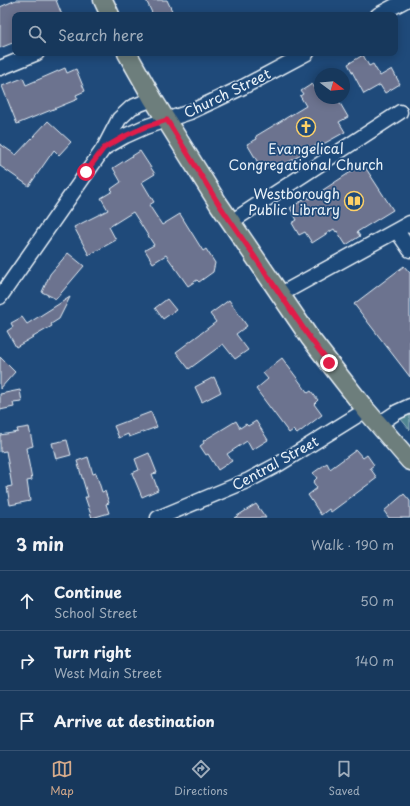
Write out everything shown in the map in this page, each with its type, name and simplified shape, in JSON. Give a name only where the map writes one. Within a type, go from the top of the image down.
[{"type":"main road","points":[[103,0],[109,12]]},
{"type":"main road","points":[[129,56],[194,166],[310,338],[366,410],[410,461]]},
{"type":"street","points":[[384,12],[406,0]]},
{"type":"street","points":[[0,68],[30,56]]},
{"type":"street","name":"Church Street","points":[[104,148],[145,127],[190,112],[301,56]]},
{"type":"street","points":[[0,297],[104,148],[119,119],[132,107],[153,99]]},
{"type":"street","points":[[231,222],[400,112]]},
{"type":"street","points":[[281,294],[410,223]]},
{"type":"street","points":[[397,230],[410,250]]},
{"type":"street","points":[[379,424],[397,412],[410,406]]},
{"type":"street","name":"Central Street","points":[[158,518],[249,480],[279,464],[366,410]]},
{"type":"green space","points":[[410,414],[410,430],[400,418]]},
{"type":"building","points":[[16,0],[56,0],[61,12],[12,12],[12,43],[0,48],[0,7]]},
{"type":"building","points":[[146,0],[167,0],[173,12],[152,12]]},
{"type":"building","points":[[364,56],[369,66],[373,64],[380,76],[392,69],[400,84],[385,93],[380,85],[364,94],[348,64]]},
{"type":"building","points":[[65,68],[67,73],[76,69],[85,91],[76,95],[78,99],[17,124],[2,86],[23,78],[26,85]]},
{"type":"building","name":"Evangelical Congregational Church","points":[[312,84],[314,87],[314,104],[340,104],[348,117],[339,122],[345,132],[321,145],[320,143],[279,168],[276,163],[263,171],[247,144],[257,139],[256,136],[306,106],[300,96],[303,94],[301,91]]},
{"type":"building","points":[[48,121],[71,142],[59,155],[54,150],[29,186],[0,166],[0,144],[16,155]]},
{"type":"building","points":[[140,151],[155,174],[142,182],[154,202],[149,205],[162,225],[180,214],[203,251],[206,249],[215,263],[213,272],[199,282],[197,280],[188,286],[166,255],[153,263],[145,250],[154,245],[133,212],[109,227],[116,240],[89,255],[74,227],[108,210],[101,198],[113,191],[111,189],[121,182],[113,168]]},
{"type":"building","name":"Westborough Public Library","points":[[363,164],[393,210],[357,232],[360,236],[346,245],[334,229],[312,243],[305,232],[299,235],[292,223],[297,220],[290,208],[308,197],[309,199]]},
{"type":"building","points":[[68,253],[84,266],[56,299],[42,292],[50,274]]},
{"type":"building","points":[[404,266],[410,273],[410,377],[354,304]]},
{"type":"building","points":[[70,297],[59,319],[51,324],[52,326],[16,347],[7,331],[13,327],[11,323],[22,317],[27,324]]},
{"type":"building","points":[[167,299],[176,310],[163,319],[155,308]]},
{"type":"building","points":[[229,300],[247,326],[236,334],[248,350],[235,359],[223,344],[189,369],[176,352],[216,322],[210,314]]},
{"type":"building","points":[[0,357],[15,372],[0,389]]},
{"type":"building","points":[[282,358],[308,393],[311,391],[318,400],[314,404],[322,415],[297,434],[293,430],[289,433],[256,389],[268,379],[263,373]]},
{"type":"building","points":[[214,377],[221,392],[202,402],[195,387]]},
{"type":"building","points":[[20,390],[22,402],[13,403],[14,407],[0,410],[0,394]]},
{"type":"building","points":[[151,412],[157,427],[129,437],[128,434],[119,438],[114,426]]},
{"type":"building","points":[[236,421],[240,428],[246,424],[248,426],[256,421],[268,440],[252,450],[247,441],[227,454],[232,461],[218,470],[208,454],[206,455],[200,446],[204,443],[203,441]]},
{"type":"building","points":[[29,427],[33,446],[26,448],[32,480],[27,481],[30,501],[10,505],[7,487],[12,486],[6,451],[0,452],[0,435],[18,432],[17,429]]},
{"type":"building","points":[[67,440],[71,455],[56,459],[52,443]]},
{"type":"building","points":[[356,450],[363,458],[367,455],[374,465],[370,468],[377,478],[331,512],[329,509],[321,515],[308,495],[317,488],[313,482],[317,478],[313,473],[327,463],[330,469]]},
{"type":"building","points":[[149,453],[157,473],[152,474],[158,490],[142,497],[132,473],[139,470],[135,459]]},
{"type":"building","points":[[88,457],[93,474],[96,473],[102,492],[105,491],[109,503],[106,504],[109,513],[92,518],[85,497],[88,497],[77,461]]},
{"type":"building","points":[[404,494],[410,501],[410,518],[389,518],[384,511]]},
{"type":"building","points":[[256,504],[266,518],[234,518]]},
{"type":"place","name":"Evangelical Congregational Church","points":[[306,127]]},
{"type":"place","name":"Westborough Public Library","points":[[354,201]]},
{"type":"route","points":[[86,172],[104,148],[145,127],[167,120],[218,203],[310,338],[329,363]]}]
